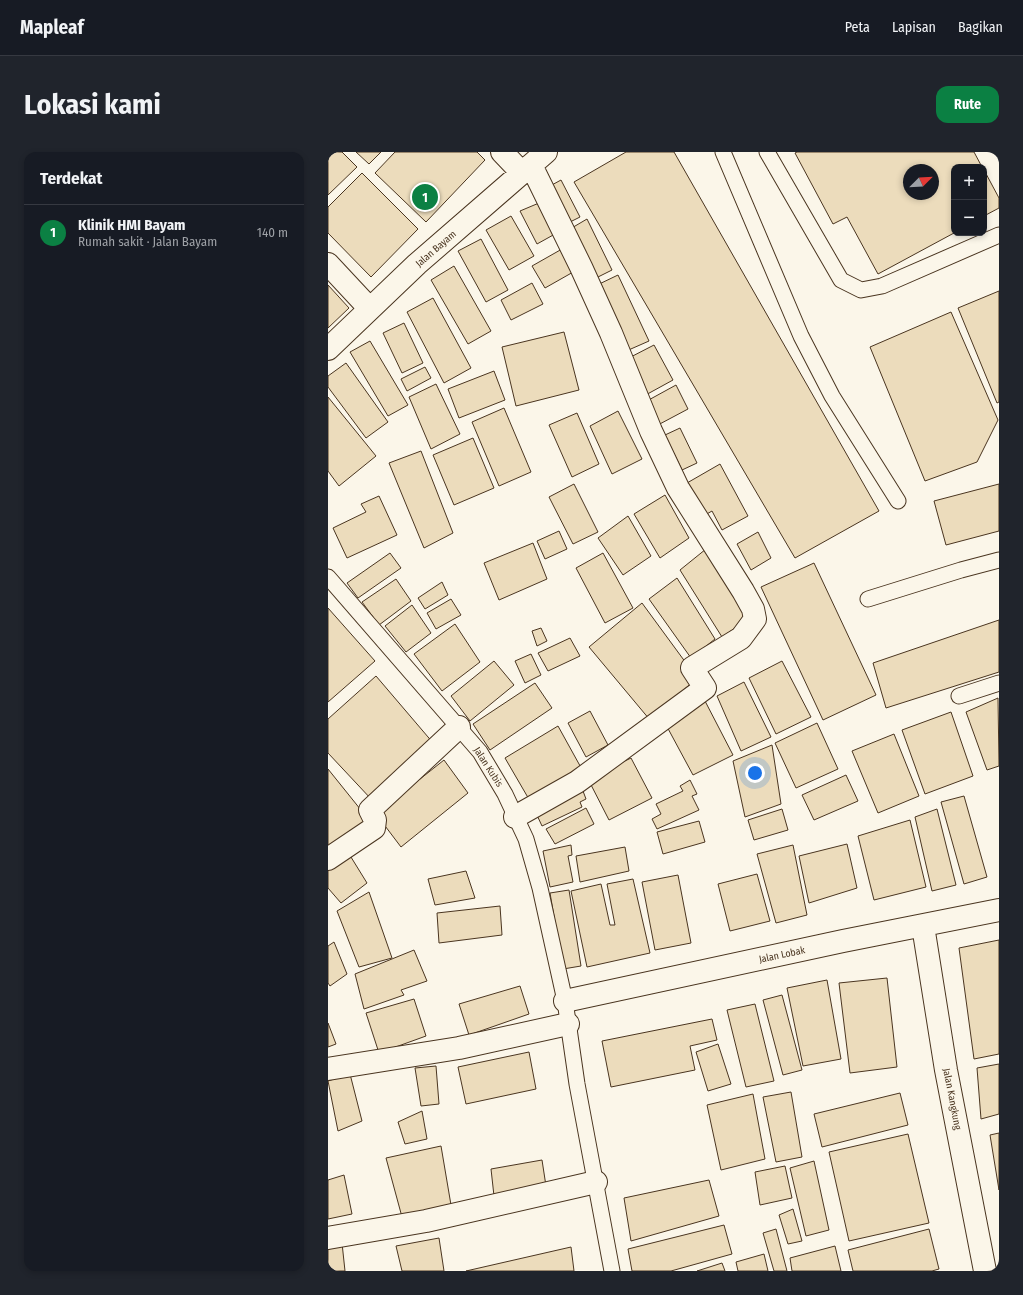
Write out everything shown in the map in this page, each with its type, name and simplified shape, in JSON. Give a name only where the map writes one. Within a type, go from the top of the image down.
[{"type":"street","points":[[502,152],[533,163],[611,333],[651,431],[678,488],[743,591],[753,609],[755,619],[741,638],[692,668],[705,688],[577,782],[515,817]]},
{"type":"street","name":"Jalan Bayam","points":[[328,348],[417,264],[533,163]]},
{"type":"street","points":[[328,264],[370,309]]},
{"type":"street","points":[[328,859],[374,828],[375,820],[370,810],[459,727]]},
{"type":"street","name":"Jalan Lobak","points":[[565,1001],[999,910]]},
{"type":"street","name":"Jalan Kangkung","points":[[923,926],[946,1070],[985,1271]]},
{"type":"street","points":[[328,1069],[459,1048],[568,1024]]},
{"type":"street","points":[[328,1238],[426,1221],[596,1182]]},
{"type":"lane","points":[[723,152],[801,336],[832,396],[898,501]]},
{"type":"lane","points":[[767,152],[841,280],[861,290],[882,286],[999,234]]},
{"type":"lane","points":[[868,599],[961,570],[999,560]]},
{"type":"lane","name":"Jalan Kubis","points":[[328,577],[480,752],[505,794],[526,839],[540,888],[565,1001],[577,1084],[612,1271]]},
{"type":"lane","points":[[959,696],[999,683]]},
{"type":"building","points":[[328,152],[342,152],[357,167],[328,195]]},
{"type":"building","points":[[356,152],[381,152],[369,164]]},
{"type":"building","points":[[395,152],[477,152],[485,160],[426,222],[375,173]]},
{"type":"building","points":[[626,152],[674,152],[879,511],[795,558],[574,182]]},
{"type":"building","points":[[974,152],[980,164],[951,164],[951,235],[878,274],[847,217],[833,224],[795,153]]},
{"type":"building","points":[[362,173],[418,229],[371,277],[328,233],[328,207]]},
{"type":"building","points":[[987,176],[999,198],[999,208],[987,214]]},
{"type":"building","points":[[561,180],[580,217],[568,223],[550,186]]},
{"type":"building","points":[[539,203],[555,234],[537,244],[520,211]]},
{"type":"building","points":[[511,216],[534,256],[509,270],[486,230]]},
{"type":"building","points":[[587,219],[612,270],[594,279],[570,229]]},
{"type":"building","points":[[481,239],[508,290],[486,302],[458,251]]},
{"type":"building","points":[[562,249],[575,271],[545,288],[532,266]]},
{"type":"building","points":[[454,266],[491,331],[468,344],[431,280]]},
{"type":"building","points":[[618,275],[649,341],[624,352],[593,287]]},
{"type":"building","points":[[532,283],[543,304],[511,320],[501,300]]},
{"type":"building","points":[[328,285],[349,308],[328,328]]},
{"type":"building","points":[[999,291],[999,402],[997,403],[958,308]]},
{"type":"building","points":[[433,298],[471,368],[444,383],[407,312]]},
{"type":"building","points":[[951,312],[998,420],[977,462],[925,481],[870,347]]},
{"type":"building","points":[[404,323],[423,363],[402,373],[383,333]]},
{"type":"building","points":[[564,332],[579,390],[516,406],[502,347]]},
{"type":"building","points":[[370,341],[408,405],[388,416],[350,352]]},
{"type":"building","points":[[654,345],[673,380],[642,397],[623,361]]},
{"type":"building","points":[[346,363],[388,422],[366,438],[328,387],[328,376]]},
{"type":"building","points":[[425,367],[431,378],[407,391],[401,379]]},
{"type":"building","points":[[494,371],[505,400],[459,418],[448,389]]},
{"type":"building","points":[[436,384],[460,434],[431,449],[409,397]]},
{"type":"building","points":[[676,385],[688,409],[656,426],[645,402]]},
{"type":"building","points":[[328,397],[376,456],[339,486],[328,471]]},
{"type":"building","points":[[504,408],[531,472],[499,486],[472,422]]},
{"type":"building","points":[[618,411],[642,459],[612,474],[590,426]]},
{"type":"building","points":[[577,413],[599,464],[572,477],[549,425]]},
{"type":"building","points":[[680,428],[697,463],[682,470],[665,435]]},
{"type":"building","points":[[473,438],[494,488],[454,505],[433,455]]},
{"type":"building","points":[[421,451],[453,533],[424,548],[389,463]]},
{"type":"building","points":[[720,464],[748,516],[722,530],[712,511],[705,515],[687,483]]},
{"type":"building","points":[[574,484],[598,532],[573,544],[549,497]]},
{"type":"building","points":[[999,484],[999,531],[946,545],[934,501]]},
{"type":"building","points":[[665,495],[689,538],[660,558],[634,514]]},
{"type":"building","points":[[379,496],[397,535],[347,558],[333,528],[366,512],[361,504]]},
{"type":"building","points":[[628,516],[651,556],[623,575],[598,538]]},
{"type":"building","points":[[559,531],[567,549],[545,559],[537,541]]},
{"type":"building","points":[[758,532],[771,558],[751,570],[737,544]]},
{"type":"building","points":[[533,543],[547,579],[499,600],[484,563]]},
{"type":"building","points":[[706,549],[751,617],[722,637],[680,570]]},
{"type":"building","points":[[390,553],[401,568],[358,598],[347,583]]},
{"type":"building","points":[[603,553],[633,608],[605,623],[576,568]]},
{"type":"building","points":[[814,563],[876,695],[823,720],[761,587]]},
{"type":"building","points":[[677,578],[715,639],[691,658],[649,599]]},
{"type":"building","points":[[396,579],[411,601],[379,625],[362,602]]},
{"type":"building","points":[[442,582],[448,595],[425,609],[418,598]]},
{"type":"building","points":[[451,599],[461,615],[436,629],[427,613]]},
{"type":"building","points":[[642,603],[697,678],[650,720],[589,647]]},
{"type":"building","points":[[412,605],[431,633],[406,652],[385,626]]},
{"type":"building","points":[[328,608],[375,661],[328,702]]},
{"type":"building","points":[[999,620],[999,672],[886,708],[873,663]]},
{"type":"building","points":[[455,624],[480,662],[442,691],[414,654]]},
{"type":"building","points":[[541,628],[547,641],[537,646],[532,631]]},
{"type":"building","points":[[570,638],[580,656],[548,671],[538,653]]},
{"type":"building","points":[[531,654],[541,675],[525,683],[515,661]]},
{"type":"building","points":[[494,661],[514,685],[470,721],[451,696]]},
{"type":"building","points":[[782,661],[811,717],[776,734],[749,678]]},
{"type":"building","points":[[376,676],[434,744],[372,800],[328,753],[328,719]]},
{"type":"building","points":[[744,682],[771,737],[741,751],[717,696]]},
{"type":"building","points":[[535,683],[552,708],[490,750],[473,724]]},
{"type":"building","points":[[998,698],[999,766],[987,770],[966,712]]},
{"type":"building","points":[[705,701],[733,755],[693,775],[665,723]]},
{"type":"building","points":[[590,711],[608,745],[586,757],[568,723]]},
{"type":"building","points":[[951,712],[973,776],[925,794],[902,730]]},
{"type":"building","points":[[817,723],[838,769],[796,788],[775,743]]},
{"type":"building","points":[[558,726],[584,773],[530,801],[505,758]]},
{"type":"building","points":[[894,734],[919,796],[878,813],[852,751]]},
{"type":"building","points":[[772,745],[781,804],[745,817],[733,761]]},
{"type":"building","points":[[631,758],[652,798],[609,820],[588,779]]},
{"type":"building","points":[[444,760],[468,793],[401,847],[376,814]]},
{"type":"building","points":[[328,769],[373,825],[328,855]]},
{"type":"building","points":[[846,775],[858,801],[814,820],[802,795]]},
{"type":"building","points":[[690,780],[697,794],[692,796],[699,810],[657,829],[652,819],[661,814],[656,804],[683,791],[680,786]]},
{"type":"building","points":[[583,791],[586,799],[580,802],[582,807],[542,826],[536,813]]},
{"type":"building","points":[[964,796],[987,877],[964,884],[941,802]]},
{"type":"building","points":[[586,808],[594,824],[555,844],[546,829]]},
{"type":"building","points":[[782,809],[788,830],[754,840],[748,820]]},
{"type":"building","points":[[937,809],[956,885],[932,891],[915,817]]},
{"type":"building","points":[[910,820],[926,887],[874,900],[858,836]]},
{"type":"building","points":[[699,821],[705,842],[663,854],[657,832]]},
{"type":"building","points":[[847,844],[857,888],[809,903],[799,856]]},
{"type":"building","points":[[571,845],[572,855],[568,856],[573,882],[550,887],[543,851]]},
{"type":"building","points":[[793,845],[807,915],[776,923],[757,854]]},
{"type":"building","points":[[625,847],[629,871],[580,882],[576,856]]},
{"type":"building","points":[[346,849],[367,883],[341,903],[328,888],[328,862]]},
{"type":"building","points":[[466,871],[475,898],[435,905],[428,879]]},
{"type":"building","points":[[757,874],[770,921],[730,931],[718,884]]},
{"type":"building","points":[[678,875],[691,943],[655,950],[642,882]]},
{"type":"building","points":[[633,879],[650,953],[587,967],[571,891],[601,884],[610,925],[615,925],[607,884]]},
{"type":"building","points":[[569,890],[581,966],[563,969],[550,893]]},
{"type":"building","points":[[369,892],[392,958],[359,967],[337,911]]},
{"type":"building","points":[[500,906],[502,935],[439,943],[437,913]]},
{"type":"building","points":[[999,940],[999,1054],[974,1059],[959,948]]},
{"type":"building","points":[[334,942],[347,974],[330,986],[328,983],[328,946]]},
{"type":"building","points":[[414,950],[427,981],[401,990],[404,995],[364,1009],[355,974]]},
{"type":"building","points":[[887,978],[897,1067],[850,1073],[839,983]]},
{"type":"building","points":[[827,980],[841,1059],[803,1066],[787,988]]},
{"type":"building","points":[[520,986],[529,1014],[469,1035],[459,1004]]},
{"type":"building","points":[[782,995],[802,1070],[783,1075],[763,1000]]},
{"type":"building","points":[[414,999],[426,1036],[379,1053],[366,1013]]},
{"type":"building","points":[[755,1004],[774,1081],[746,1087],[727,1010]]},
{"type":"building","points":[[712,1019],[717,1040],[690,1046],[695,1070],[611,1087],[602,1041]]},
{"type":"building","points":[[328,1023],[336,1044],[328,1047]]},
{"type":"building","points":[[718,1044],[731,1084],[708,1091],[696,1052]]},
{"type":"building","points":[[529,1052],[536,1089],[466,1104],[458,1067]]},
{"type":"building","points":[[999,1064],[999,1114],[981,1119],[977,1068]]},
{"type":"building","points":[[436,1066],[439,1104],[421,1106],[415,1068]]},
{"type":"building","points":[[350,1074],[362,1121],[338,1131],[328,1081]]},
{"type":"building","points":[[791,1092],[802,1157],[776,1162],[763,1097]]},
{"type":"building","points":[[900,1093],[908,1125],[822,1147],[814,1114]]},
{"type":"building","points":[[753,1094],[765,1159],[721,1170],[707,1105]]},
{"type":"building","points":[[422,1111],[427,1139],[405,1144],[398,1122]]},
{"type":"building","points":[[999,1133],[999,1190],[990,1135]]},
{"type":"building","points":[[908,1134],[929,1223],[849,1241],[829,1152]]},
{"type":"building","points":[[441,1146],[451,1205],[402,1217],[386,1158]]},
{"type":"building","points":[[542,1160],[546,1186],[494,1196],[491,1169]]},
{"type":"building","points":[[814,1161],[829,1230],[806,1236],[790,1168]]},
{"type":"building","points":[[785,1166],[792,1198],[760,1205],[755,1172]]},
{"type":"building","points":[[344,1175],[352,1214],[328,1219],[328,1180]]},
{"type":"building","points":[[709,1180],[719,1216],[631,1241],[624,1198]]},
{"type":"building","points":[[793,1209],[802,1241],[788,1244],[779,1215]]},
{"type":"building","points":[[724,1225],[732,1254],[671,1271],[632,1271],[628,1249]]},
{"type":"building","points":[[776,1229],[787,1271],[774,1271],[763,1233]]},
{"type":"building","points":[[929,1229],[939,1269],[932,1271],[853,1271],[848,1250]]},
{"type":"building","points":[[439,1238],[444,1271],[402,1271],[396,1246]]},
{"type":"building","points":[[342,1243],[345,1271],[328,1271],[328,1247]]},
{"type":"building","points":[[835,1246],[841,1271],[792,1271],[790,1258]]},
{"type":"building","points":[[571,1247],[574,1271],[466,1271]]},
{"type":"building","points":[[764,1254],[768,1271],[738,1271],[736,1262]]},
{"type":"building","points":[[722,1263],[725,1271],[697,1271]]},
{"type":"place","name":"Klinik HMI Bayam","points":[[425,197]]}]
